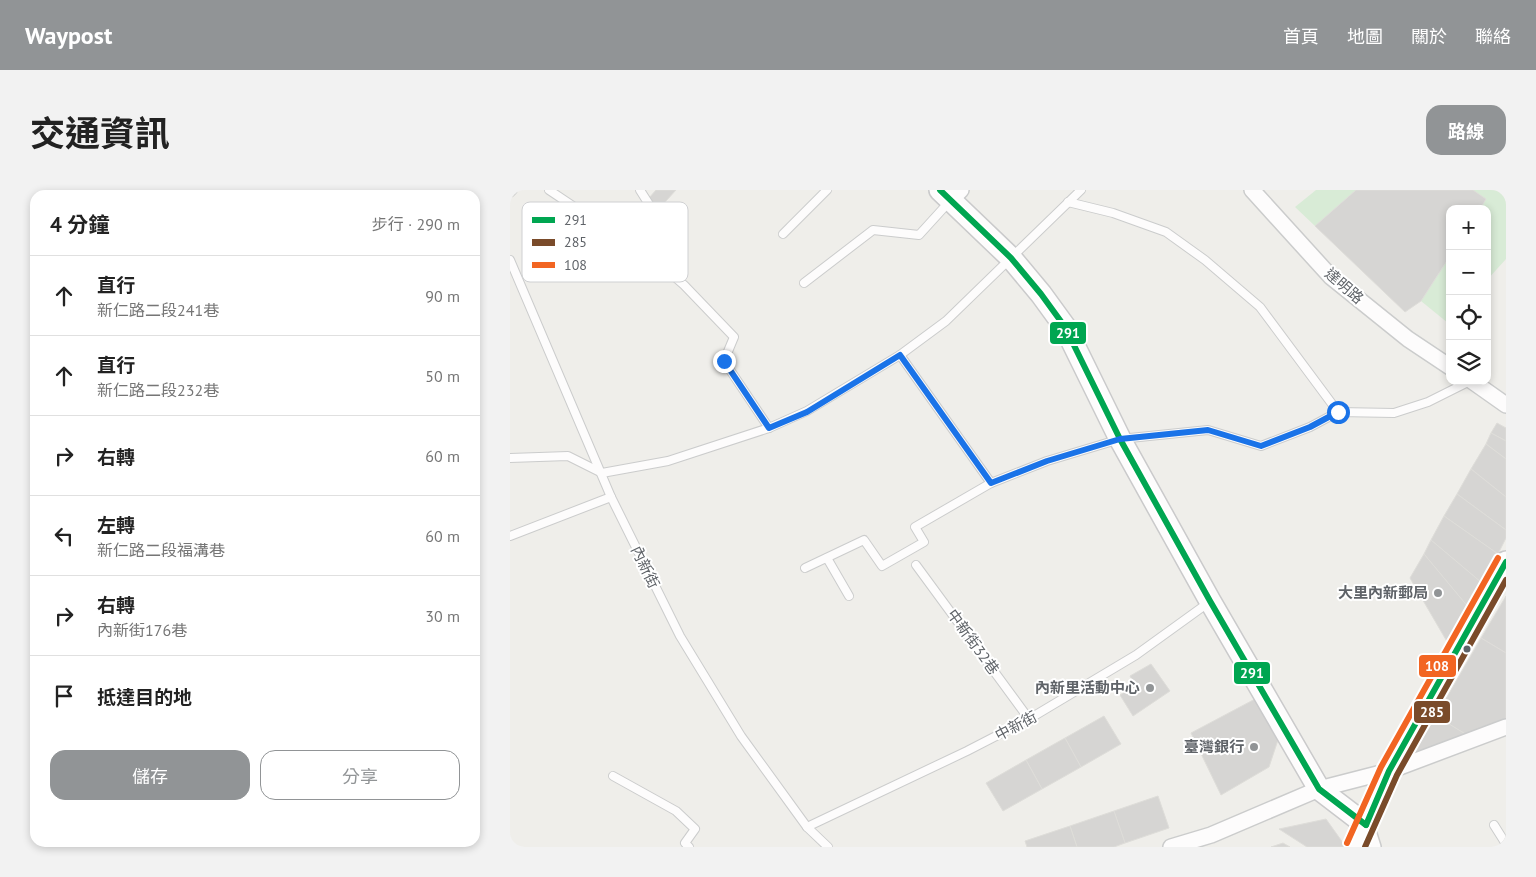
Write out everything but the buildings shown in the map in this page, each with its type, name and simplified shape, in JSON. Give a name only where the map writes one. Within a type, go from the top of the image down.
[{"type":"street","name":"達明路","points":[[1252,190],[1331,276],[1408,339],[1446,364]]},
{"type":"street","points":[[950,194],[1011,258],[1065,327],[1120,439],[1210,601],[1319,789],[1366,825],[1373,847]]},
{"type":"street","points":[[1477,385],[1506,404]]},
{"type":"street","points":[[1355,847],[1388,771],[1506,562]]},
{"type":"street","points":[[1171,847],[1211,835],[1319,789],[1388,771],[1506,727]]},
{"type":"lane","points":[[510,193],[513,190]]},
{"type":"lane","points":[[549,190],[567,202]]},
{"type":"lane","points":[[640,190],[648,202]]},
{"type":"lane","points":[[783,234],[827,190]]},
{"type":"lane","points":[[510,458],[568,456],[602,473],[668,461],[769,428],[807,412],[900,355],[946,321],[1081,190]]},
{"type":"lane","points":[[804,282],[873,230],[918,235],[950,194]]},
{"type":"lane","points":[[1068,202],[1113,213],[1166,232],[1205,260],[1260,307],[1338,412]]},
{"type":"lane","name":"內新街","points":[[510,260],[611,497],[680,636],[741,736],[807,827],[828,847]]},
{"type":"lane","points":[[679,282],[734,337],[724,361],[769,428]]},
{"type":"lane","points":[[900,355],[991,483]]},
{"type":"lane","points":[[805,568],[864,540],[882,566],[924,542],[915,527],[991,483],[1047,461],[1120,439],[1208,430],[1261,446],[1310,427],[1338,412],[1394,413],[1428,402],[1463,385]]},
{"type":"lane","points":[[510,536],[611,497]]},
{"type":"lane","points":[[828,558],[850,596]]},
{"type":"lane","name":"中新街32巷","points":[[916,565],[1030,719]]},
{"type":"lane","name":"中新街","points":[[807,827],[1030,719],[1136,655],[1210,601]]},
{"type":"lane","points":[[613,776],[676,810],[695,829],[685,843],[689,847]]},
{"type":"lane","points":[[1494,825],[1506,844]]},
{"type":"green space","points":[[1316,190],[1356,190],[1315,226],[1295,207]]},
{"type":"green space","points":[[1473,190],[1506,190],[1506,259],[1491,276],[1491,205],[1479,205]]},
{"type":"green space","points":[[1446,262],[1446,321],[1421,301]]},
{"type":"transit line","name":"291","points":[[940,190],[1011,258],[1065,327],[1120,439],[1210,601],[1319,789],[1366,825]]},
{"type":"transit line","name":"108","points":[[1347,843],[1381,767],[1498,558]]},
{"type":"transit line","name":"291","points":[[1366,825],[1389,771],[1506,562]]},
{"type":"transit line","name":"285","points":[[1365,847],[1397,775],[1506,580]]},
{"type":"place","name":"大里內新郵局","points":[[1438,593]]},
{"type":"place","name":"內新里活動中心","points":[[1150,688]]},
{"type":"place","name":"臺灣銀行","points":[[1254,747]]},
{"type":"route","points":[[724,361],[769,428],[807,412],[900,355],[991,483],[1047,461],[1120,439],[1208,430],[1261,446],[1310,427],[1338,412]]}]
